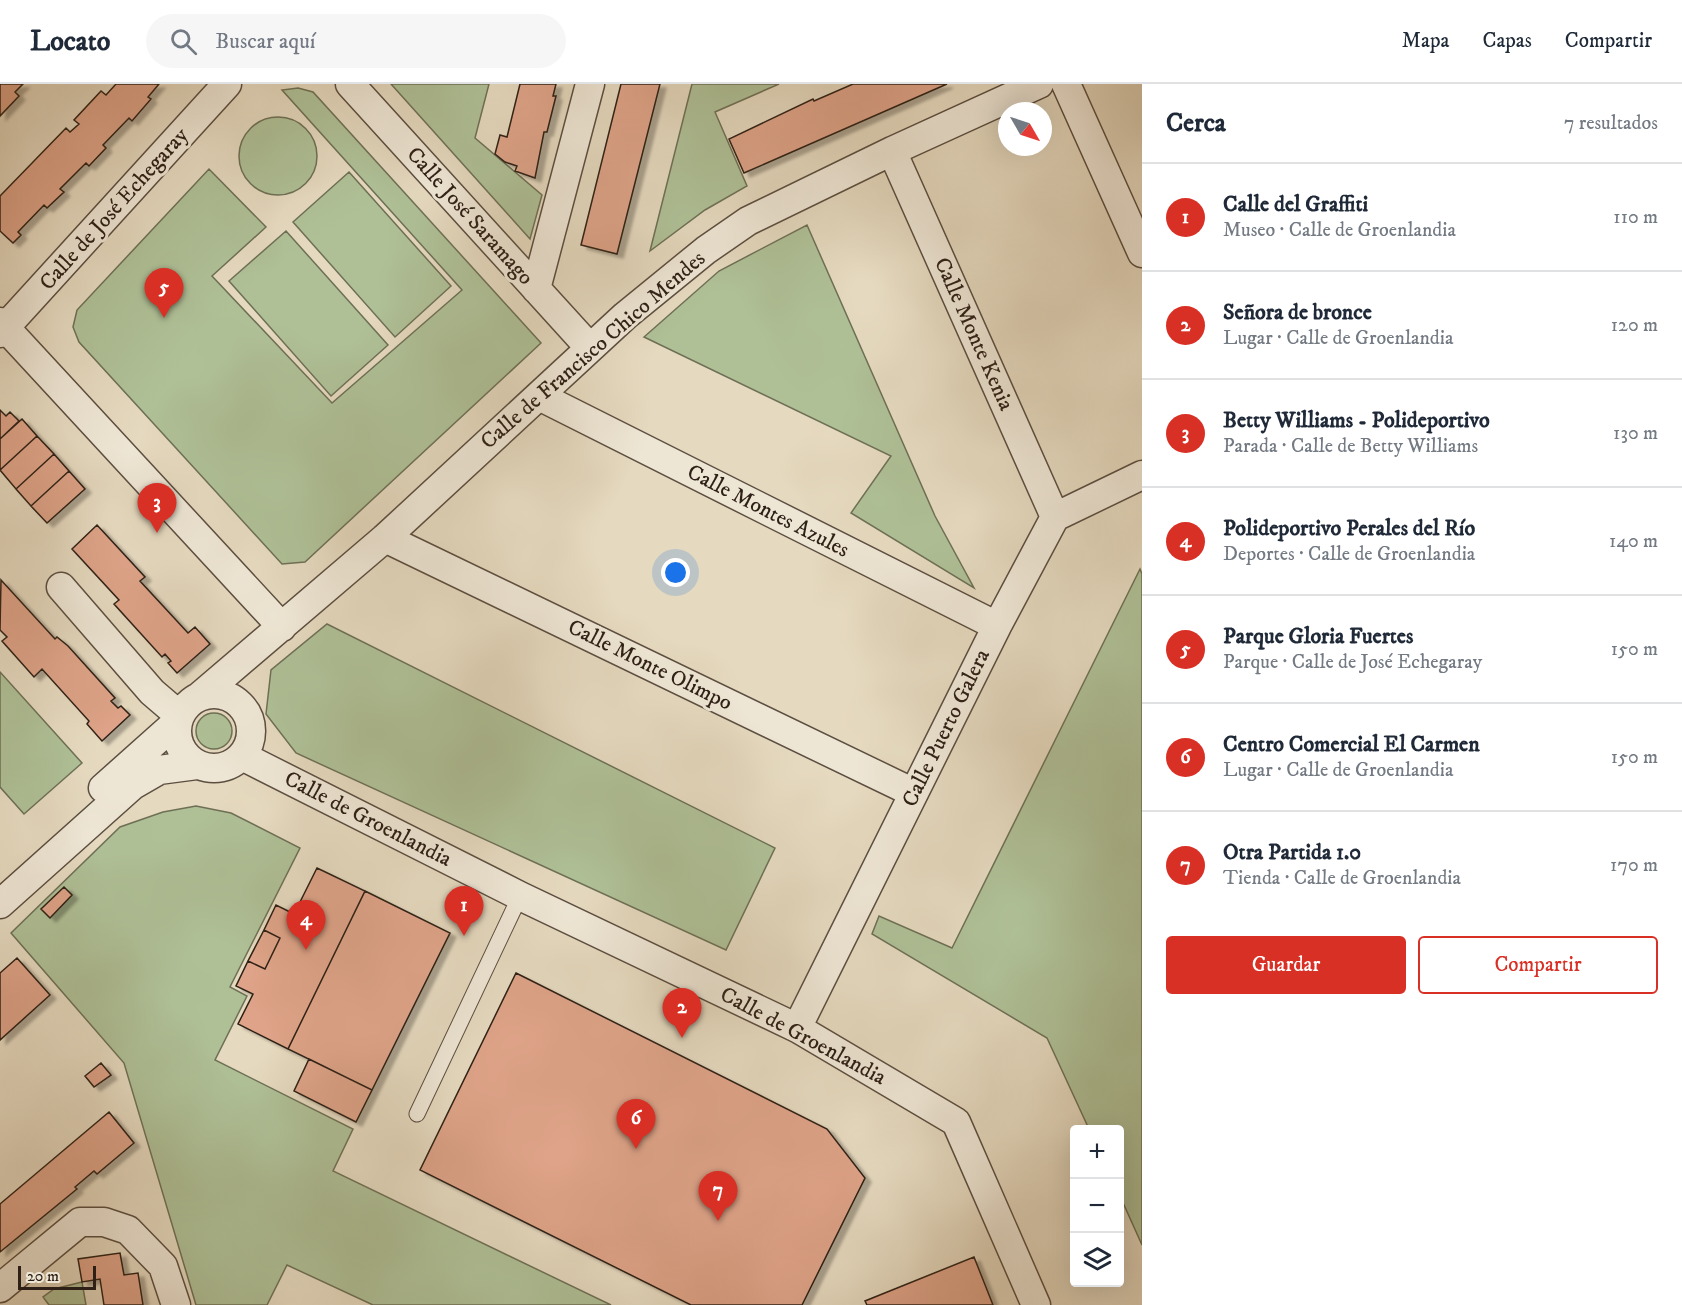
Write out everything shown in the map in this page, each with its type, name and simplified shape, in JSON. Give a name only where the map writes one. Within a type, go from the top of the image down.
[{"type":"street","name":"Calle de José Echegaray","points":[[2,328],[227,84]]},
{"type":"street","name":"Calle José Saramago","points":[[350,84],[590,348]]},
{"type":"street","points":[[537,289],[590,84]]},
{"type":"street","name":"Calle de Francisco Chico Mendes","points":[[200,696],[385,538],[590,348],[706,250],[748,221],[892,151],[1039,84]]},
{"type":"street","points":[[1066,84],[1142,253]]},
{"type":"street","name":"Calle Monte Kenia","points":[[892,151],[1055,517]]},
{"type":"street","points":[[2,328],[282,627]]},
{"type":"street","name":"Calle Montes Azules","points":[[539,396],[997,626]]},
{"type":"street","points":[[1055,517],[1142,475]]},
{"type":"street","name":"Calle Puerto Galera","points":[[797,1028],[997,626],[1055,517]]},
{"type":"street","name":"Calle Monte Olimpo","points":[[385,538],[914,793]]},
{"type":"street","points":[[0,878],[178,719],[191,702],[200,696],[211,694],[232,698],[241,705],[251,724],[251,736],[242,756],[221,768],[208,769],[196,765],[186,757],[179,746],[178,719],[61,587]]},
{"type":"street","name":"Calle de Francisco Chico Mendes","points":[[251,724],[250,672],[282,627]]},
{"type":"street","name":"Calle de Groenlandia","points":[[242,756],[520,896],[797,1028],[956,1122],[1036,1305]]},
{"type":"street","points":[[0,904],[133,785],[159,770],[196,765]]},
{"type":"street","points":[[0,1288],[80,1222],[104,1222],[128,1230],[163,1266],[176,1305]]},
{"type":"lane","points":[[417,1114],[520,896]]},
{"type":"green space","points":[[391,84],[489,84],[475,138],[542,195],[530,239]]},
{"type":"green space","points":[[692,84],[779,84],[715,112],[747,186],[705,210],[650,251]]},
{"type":"green space","points":[[298,88],[313,92],[541,343],[305,562],[282,564],[79,342],[73,327],[77,310],[209,169],[266,227],[212,276],[332,403],[462,290],[282,90]]},
{"type":"green space","points":[[278,117],[293,120],[306,128],[314,141],[317,156],[314,171],[306,184],[293,192],[278,195],[263,192],[250,184],[242,171],[239,156],[242,141],[250,128],[263,120]]},
{"type":"green space","points":[[349,172],[451,286],[395,337],[293,222]]},
{"type":"green space","points":[[807,225],[935,516],[974,588],[851,513],[891,456],[644,337],[719,271]]},
{"type":"green space","points":[[286,231],[388,345],[331,396],[229,281]]},
{"type":"green space","points":[[1140,569],[1142,574],[1142,1245],[1124,1205],[1124,1125],[1087,1125],[1047,1038],[872,934],[879,916],[952,948]]},
{"type":"green space","points":[[327,624],[775,848],[726,950],[296,753],[266,714],[271,670]]},
{"type":"green space","points":[[0,672],[82,763],[24,814],[0,787]]},
{"type":"green space","points":[[214,713],[226,719],[232,731],[226,743],[214,749],[202,743],[196,731],[202,719]]},
{"type":"green space","points":[[196,806],[231,813],[300,848],[230,987],[247,996],[215,1060],[353,1129],[333,1171],[611,1305],[373,1305],[287,1265],[267,1305],[196,1305],[124,1063],[11,933],[120,827],[163,812]]},
{"type":"green space","points":[[82,1282],[86,1305],[49,1305],[43,1297],[54,1289]]},
{"type":"building","points":[[0,84],[23,84],[15,92],[19,96],[0,116]]},
{"type":"building","points":[[116,84],[159,84],[148,97],[151,99],[132,121],[129,118],[103,145],[106,148],[89,166],[86,163],[60,189],[64,192],[47,208],[44,205],[18,232],[21,235],[13,243],[0,231],[0,196],[66,128],[70,132],[79,124],[74,120],[101,91],[106,95]]},
{"type":"building","points":[[520,84],[556,84],[553,96],[556,96],[547,132],[544,132],[535,178],[515,171],[517,166],[505,162],[495,154],[500,135],[507,137]]},
{"type":"building","points":[[621,84],[660,84],[617,254],[581,245]]},
{"type":"building","points":[[853,84],[947,84],[744,173],[729,139],[813,99],[814,101]]},
{"type":"building","points":[[0,410],[6,416],[10,412],[19,421],[0,439]]},
{"type":"building","points":[[22,419],[37,436],[0,470],[0,439]]},
{"type":"building","points":[[37,436],[54,454],[16,489],[0,470]]},
{"type":"building","points":[[54,454],[69,471],[31,506],[16,489]]},
{"type":"building","points":[[69,471],[85,489],[47,523],[31,506]]},
{"type":"building","points":[[97,525],[145,577],[140,581],[188,633],[195,627],[210,644],[177,673],[168,663],[171,661],[165,654],[162,657],[114,604],[119,600],[72,549]]},
{"type":"building","points":[[1,580],[55,639],[57,637],[68,646],[115,698],[111,701],[118,708],[121,706],[130,715],[102,741],[87,724],[89,721],[42,669],[34,677],[2,641],[7,637],[0,630]]},
{"type":"building","points":[[317,868],[365,891],[288,1049],[238,1024],[253,994],[236,986],[248,961],[265,969],[280,938],[264,930],[276,905],[294,914]]},
{"type":"building","points":[[64,887],[72,895],[50,918],[41,909]]},
{"type":"building","points":[[365,891],[450,933],[372,1090],[288,1049]]},
{"type":"building","points":[[264,930],[280,938],[265,969],[248,961]]},
{"type":"building","points":[[17,958],[50,995],[0,1040],[0,973]]},
{"type":"building","points":[[516,973],[827,1129],[865,1178],[802,1305],[691,1305],[420,1170]]},
{"type":"building","points":[[309,1059],[372,1090],[356,1122],[294,1091]]},
{"type":"building","points":[[101,1063],[111,1075],[94,1087],[85,1076]]},
{"type":"building","points":[[109,1112],[134,1143],[97,1174],[94,1171],[75,1187],[77,1189],[0,1252],[0,1204]]},
{"type":"building","points":[[120,1253],[124,1275],[138,1273],[143,1305],[104,1305],[100,1279],[82,1282],[78,1259]]},
{"type":"building","points":[[974,1257],[993,1305],[867,1305],[865,1301]]},
{"type":"place","name":"Parque Gloria Fuertes","points":[[164,318]]},
{"type":"place","name":"Betty Williams - Polideportivo","points":[[157,533]]},
{"type":"place","name":"Calle del Graffiti","points":[[464,936]]},
{"type":"place","name":"Polideportivo Perales del Río","points":[[306,950]]},
{"type":"place","name":"Señora de bronce","points":[[682,1038]]},
{"type":"place","name":"Centro Comercial El Carmen","points":[[636,1149]]},
{"type":"place","name":"Otra Partida 1.0","points":[[718,1221]]}]
